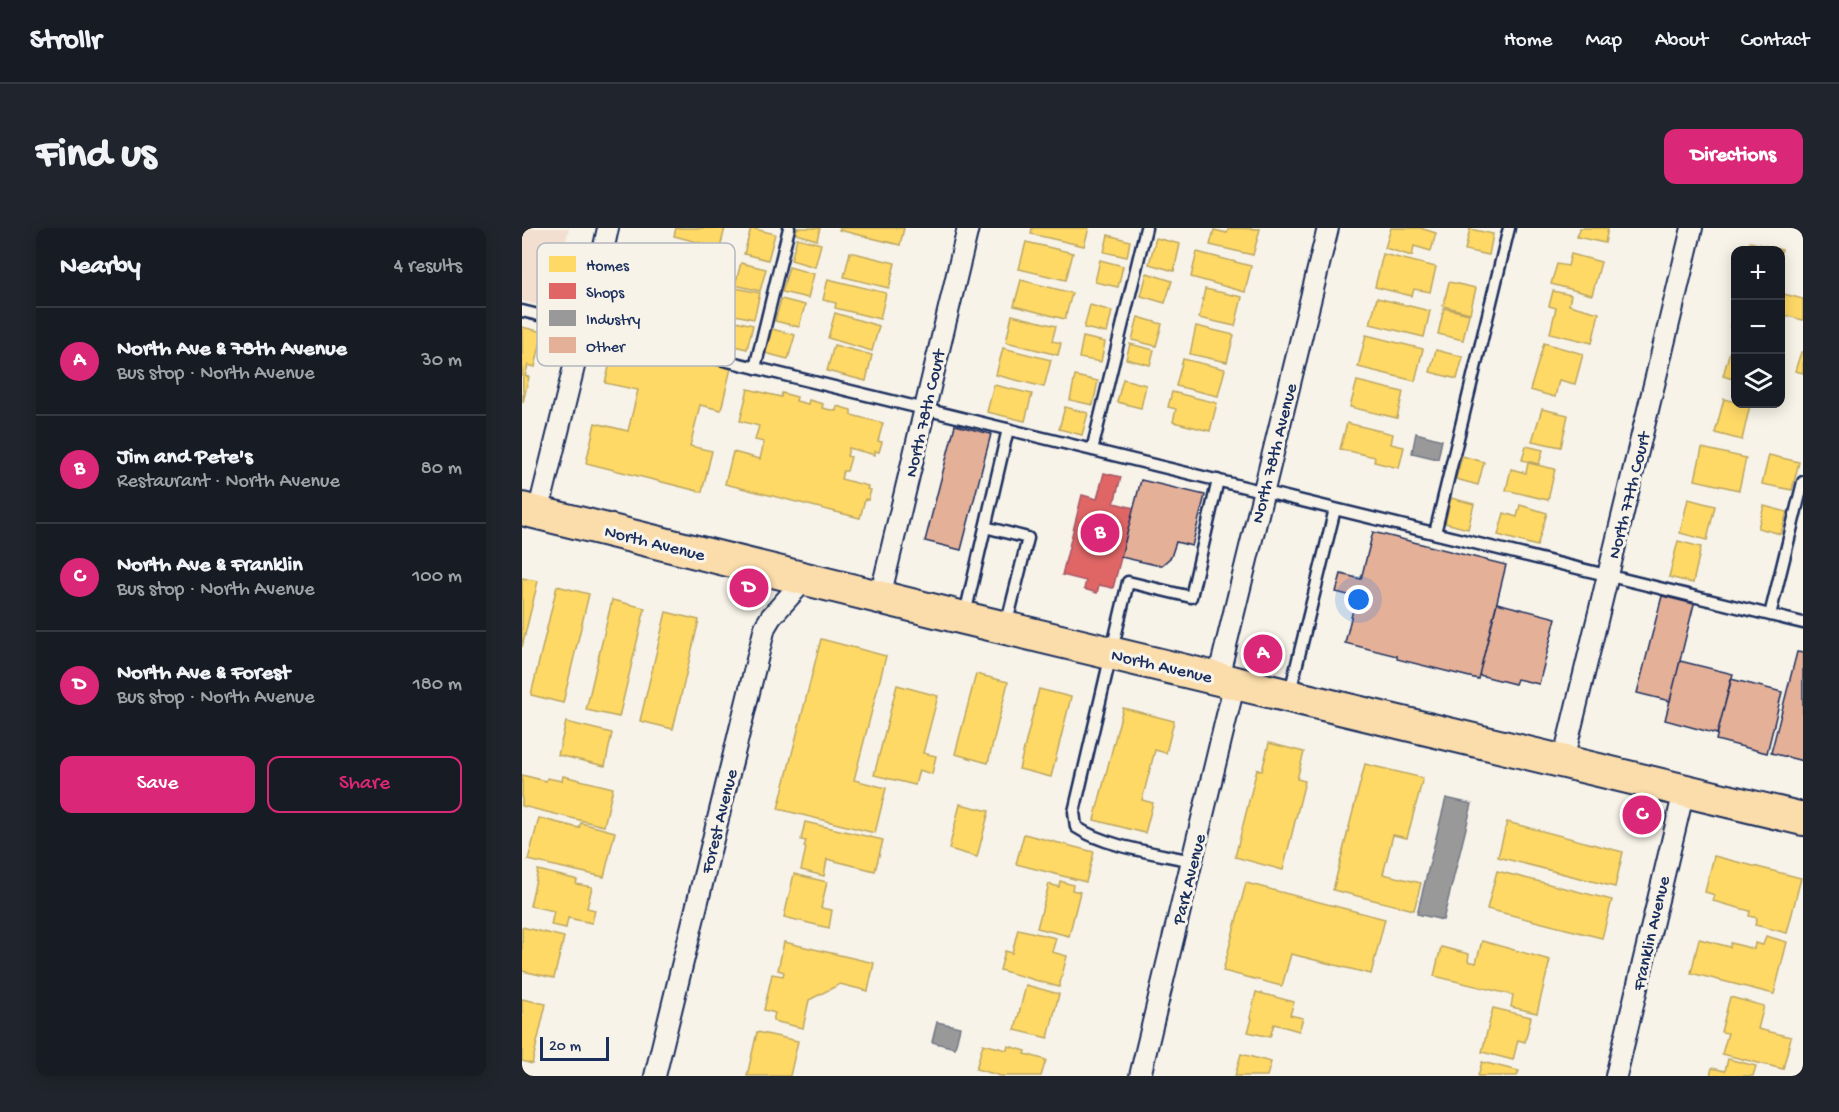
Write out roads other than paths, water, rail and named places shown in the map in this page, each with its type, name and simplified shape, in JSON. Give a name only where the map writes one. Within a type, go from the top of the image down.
[{"type":"main road","name":"North Avenue","points":[[530,511],[964,618],[1803,819]]},
{"type":"street","points":[[605,243],[608,228]]},
{"type":"street","name":"North 78th Court","points":[[880,597],[968,228]]},
{"type":"street","name":"North 78th Avenue","points":[[1226,680],[1264,491],[1328,228]]},
{"type":"street","name":"North 77th Court","points":[[1563,761],[1692,228]]},
{"type":"street","points":[[530,511],[572,366]]},
{"type":"street","name":"Forest Avenue","points":[[655,1076],[765,627],[805,579]]},
{"type":"street","name":"Park Avenue","points":[[1140,1076],[1192,861],[1226,680]]},
{"type":"street","name":"Franklin Avenue","points":[[1616,1076],[1684,791]]},
{"type":"lane","points":[[755,368],[789,228]]},
{"type":"lane","points":[[1092,450],[1146,228]]},
{"type":"lane","points":[[1435,533],[1509,228]]},
{"type":"lane","points":[[522,311],[537,315]]},
{"type":"lane","points":[[735,363],[1803,623]]},
{"type":"lane","points":[[964,618],[1008,429]]},
{"type":"lane","points":[[1192,861],[1088,835],[1076,827],[1074,812],[1128,582],[1191,597],[1218,480]]},
{"type":"lane","points":[[1770,615],[1803,482]]},
{"type":"lane","points":[[1289,695],[1335,509]]},
{"type":"lane","points":[[985,527],[1028,538],[1006,627]]},
{"type":"place","name":"Jim and Pete's","points":[[1100,533]]},
{"type":"place","name":"North Ave & Forest","points":[[749,588]]},
{"type":"place","name":"North Ave & 78th Avenue","points":[[1263,654]]},
{"type":"place","name":"North Ave & Franklin","points":[[1642,815]]}]
